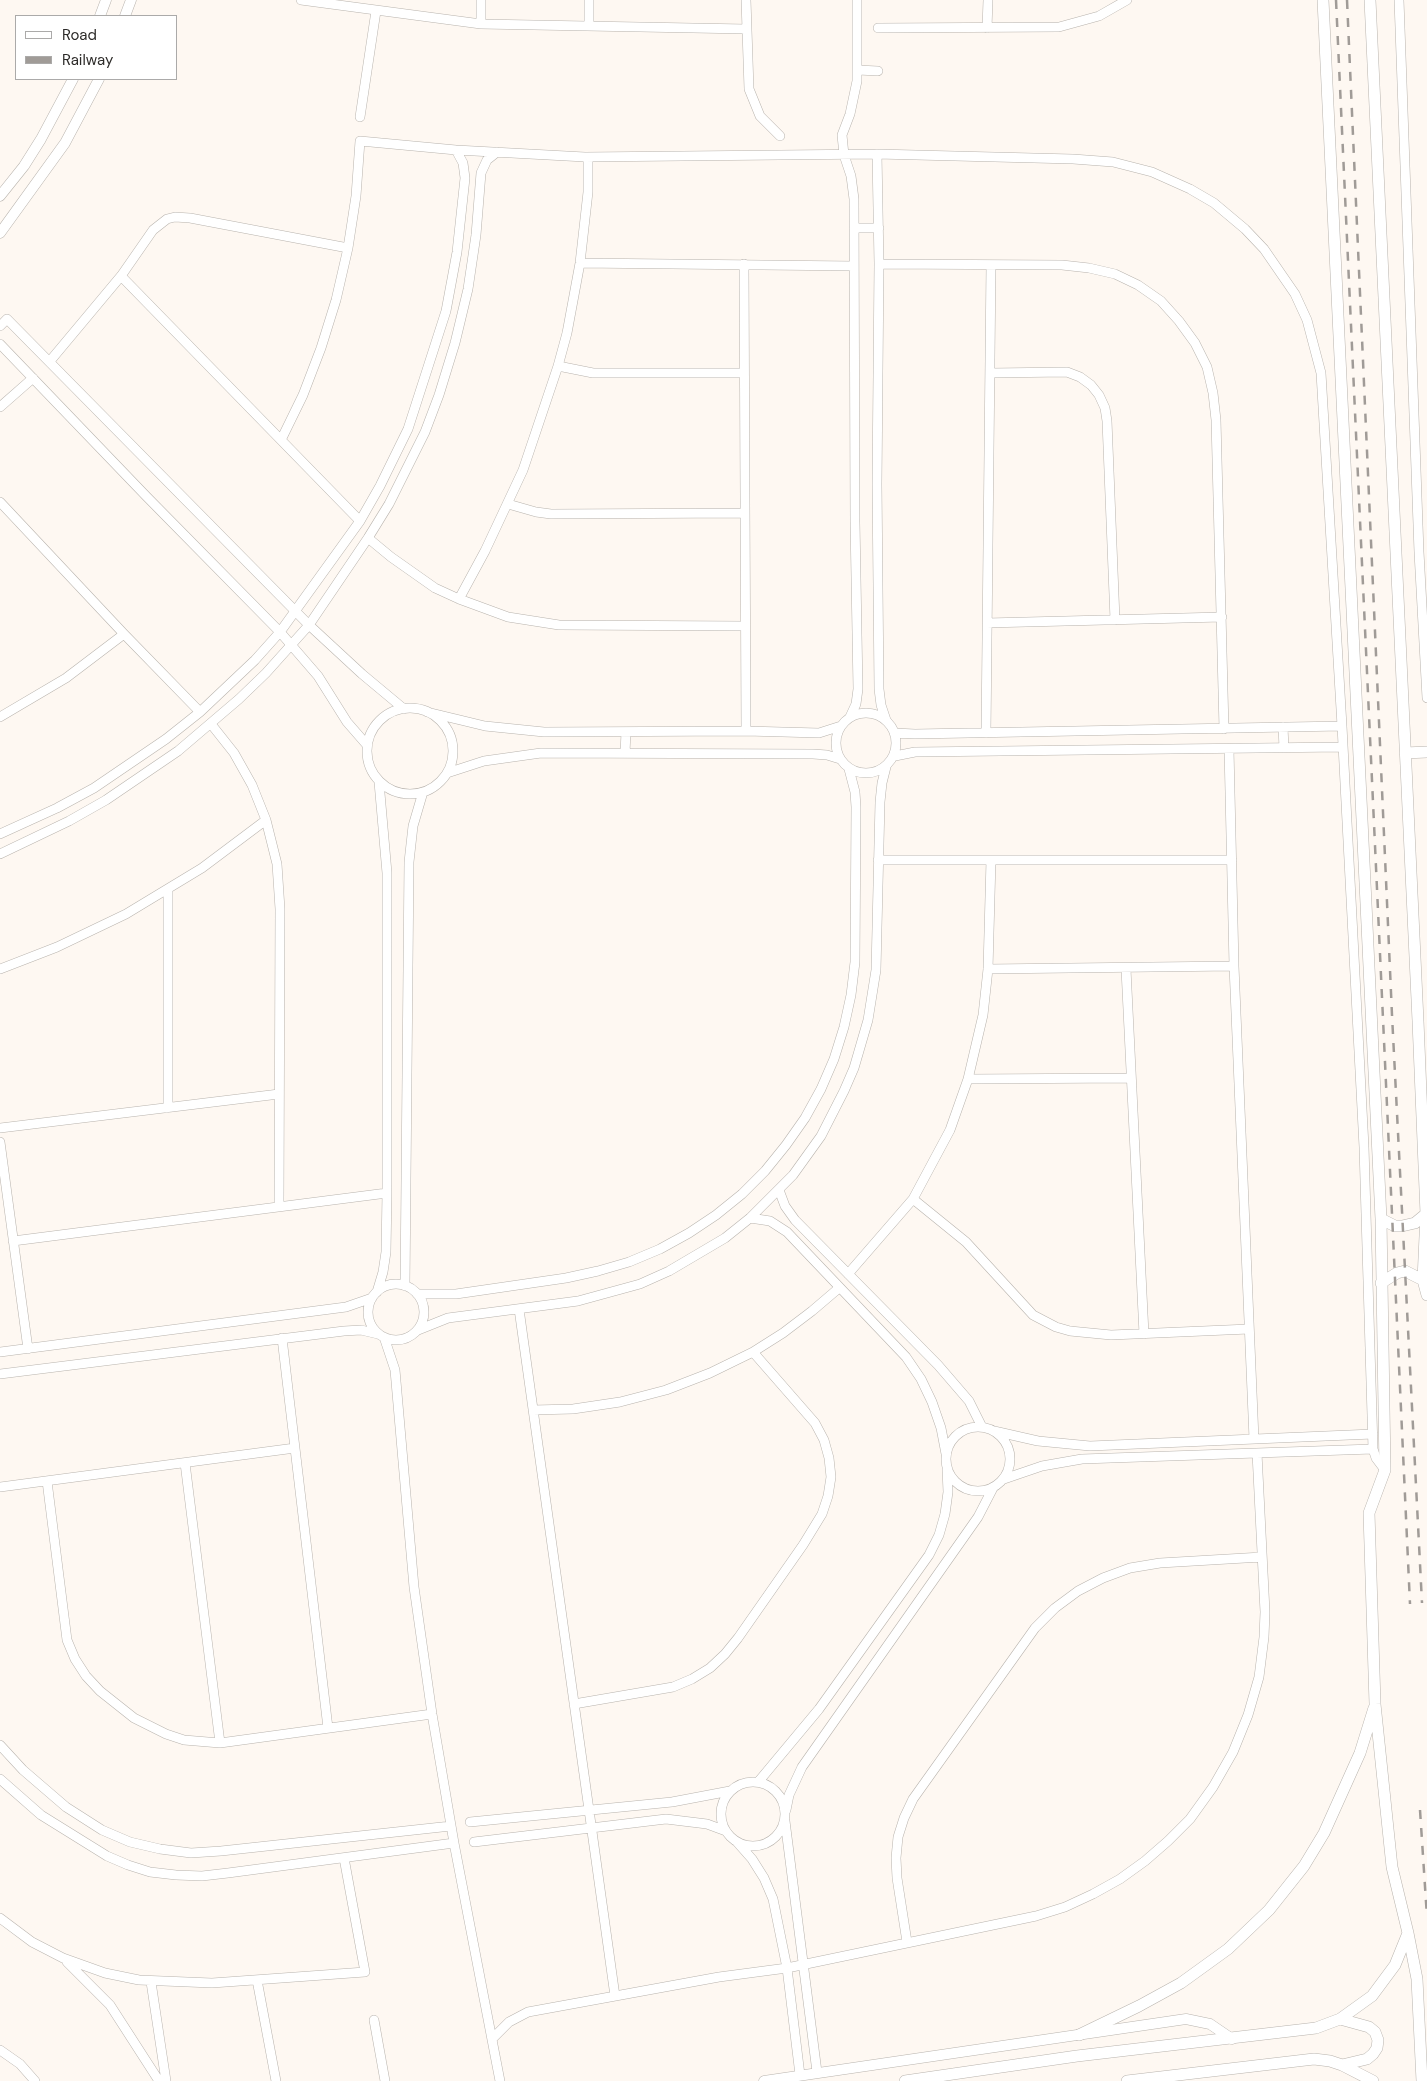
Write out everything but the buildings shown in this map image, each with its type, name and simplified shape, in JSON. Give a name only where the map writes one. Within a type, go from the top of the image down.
[{"type":"main road","points":[[1323,0],[1381,1219],[1385,1470],[1369,1513],[1375,1704],[1389,1850],[1417,1979],[1422,2081]]},
{"type":"main road","points":[[1370,0],[1405,753],[1422,1021],[1426,1214],[1423,1280],[1427,1294]]},
{"type":"main road","points":[[1405,753],[1427,752]]},
{"type":"main road","points":[[1381,1219],[1388,1223],[1402,1226],[1415,1223],[1426,1214]]},
{"type":"main road","points":[[1381,1283],[1397,1273],[1405,1271],[1423,1280]]},
{"type":"main road","points":[[1079,2035],[1181,1983],[1228,1949],[1269,1910],[1304,1866],[1324,1834],[1360,1753],[1375,1704]]},
{"type":"main road","points":[[905,2081],[1077,2056],[1316,2028],[1340,2019],[1362,2004],[1381,1986],[1395,1965],[1408,1933]]},
{"type":"main road","points":[[1340,2019],[1370,2026],[1378,2040],[1377,2048],[1366,2059],[1342,2065]]},
{"type":"main road","points":[[1127,2081],[1167,2078],[1314,2059],[1342,2065],[1372,2081]]},
{"type":"street","points":[[100,15],[106,0]]},
{"type":"street","points":[[125,15],[131,0]]},
{"type":"street","points":[[301,0],[481,24],[746,29]]},
{"type":"street","points":[[481,0],[481,24]]},
{"type":"street","points":[[589,0],[589,26]]},
{"type":"street","points":[[746,0],[747,80],[751,99],[766,123],[780,136]]},
{"type":"street","points":[[3,323],[50,361],[309,625],[362,674],[404,708],[475,724],[544,732],[746,731],[819,734],[841,726],[850,717],[856,704],[858,690],[853,188],[844,155],[842,134],[853,103],[858,70],[857,0]]},
{"type":"street","points":[[987,28],[988,0]]},
{"type":"street","points":[[878,28],[1045,28],[1073,24],[1099,16],[1127,0]]},
{"type":"street","points":[[1399,0],[1427,698]]},
{"type":"street","points":[[360,117],[376,11]]},
{"type":"street","points":[[858,70],[878,71]]},
{"type":"street","points":[[0,196],[24,166],[41,139],[72,80]]},
{"type":"street","points":[[0,233],[65,143],[98,80]]},
{"type":"street","points":[[281,440],[303,395],[321,348],[336,300],[348,248],[356,196],[360,141],[456,150],[588,157],[877,154],[1073,159],[1113,162],[1152,172],[1190,189],[1214,203],[1236,220],[1264,249],[1295,294],[1315,346],[1321,373],[1364,1147],[1373,1449],[1376,1458],[1385,1470]]},
{"type":"street","points":[[0,834],[57,808],[94,788],[166,739],[200,712],[228,687],[280,632],[360,521],[380,486],[408,428],[428,372],[446,311],[457,252],[465,171],[464,163],[456,150]]},
{"type":"street","points":[[0,854],[69,821],[143,776],[211,724],[266,673],[309,625],[368,538],[408,469],[439,395],[455,343],[468,289],[483,166],[487,160],[498,152]]},
{"type":"street","points":[[447,773],[484,761],[522,754],[625,753],[827,755],[840,759],[849,768],[861,774],[874,773],[886,767],[895,756],[897,740],[895,733],[886,720],[878,689],[879,228],[877,154]]},
{"type":"street","points":[[458,600],[508,504],[534,438],[558,366],[567,334],[580,262],[588,192],[588,157]]},
{"type":"street","points":[[463,198],[478,199]]},
{"type":"street","points":[[50,361],[122,276],[153,230],[162,222],[175,217],[190,218],[348,248]]},
{"type":"street","points":[[854,228],[879,228]]},
{"type":"street","points":[[580,262],[854,266]]},
{"type":"street","points":[[744,264],[746,731]]},
{"type":"street","points":[[879,264],[1062,265],[1089,268],[1115,274],[1138,285],[1161,301],[1195,343],[1207,367],[1213,393],[1216,420],[1224,729]]},
{"type":"street","points":[[986,733],[991,265]]},
{"type":"street","points":[[122,276],[360,521]]},
{"type":"street","points":[[0,344],[147,498],[280,632],[318,676],[347,722],[367,745]]},
{"type":"street","points":[[558,366],[593,373],[744,373]]},
{"type":"street","points":[[991,373],[1067,372],[1080,377],[1091,385],[1099,395],[1105,408],[1107,421],[1115,620]]},
{"type":"street","points":[[0,407],[33,378]]},
{"type":"street","points":[[0,502],[200,712]]},
{"type":"street","points":[[508,504],[551,514],[745,513]]},
{"type":"street","points":[[368,538],[413,573],[458,600],[508,617],[559,625],[745,626]]},
{"type":"street","points":[[988,623],[1222,617]]},
{"type":"street","points":[[0,717],[66,678],[124,634]]},
{"type":"street","points":[[404,708],[382,718],[372,730],[367,745],[368,761],[374,776],[392,791],[400,793],[423,792],[437,785],[447,773],[452,758],[451,742],[445,727],[427,712]]},
{"type":"street","points":[[850,717],[859,713],[869,713],[886,720]]},
{"type":"street","points":[[211,724],[234,753],[252,785],[266,820],[277,864],[280,909],[279,1206]]},
{"type":"street","points":[[840,759],[836,742],[841,726]]},
{"type":"street","points":[[895,733],[1342,726]]},
{"type":"street","points":[[1283,727],[1284,748]]},
{"type":"street","points":[[625,753],[626,732]]},
{"type":"street","points":[[895,756],[915,752],[1343,747]]},
{"type":"street","points":[[1229,749],[1234,966],[1254,1439]]},
{"type":"street","points":[[0,1374],[353,1330],[399,1340],[448,1318],[578,1301],[609,1294],[640,1284],[698,1256],[725,1238],[750,1218],[779,1190],[807,1156],[844,1092],[862,1044],[876,970],[880,791],[886,767]]},
{"type":"street","points":[[417,1294],[456,1294],[566,1278],[598,1272],[629,1262],[660,1249],[716,1215],[742,1194],[781,1152],[805,1118],[821,1089],[834,1059],[851,995],[855,954],[856,806],[855,792],[849,768]]},
{"type":"street","points":[[379,782],[387,873],[387,1193],[386,1252],[383,1272],[369,1305],[370,1321],[381,1335],[395,1370],[414,1587],[432,1714],[454,1843],[500,2081]]},
{"type":"street","points":[[405,1286],[409,862],[413,826],[423,792]]},
{"type":"street","points":[[0,970],[83,936],[168,890],[226,851],[266,820]]},
{"type":"street","points":[[878,860],[1232,860]]},
{"type":"street","points":[[848,1274],[914,1199],[950,1130],[968,1079],[982,1015],[988,969],[991,860]]},
{"type":"street","points":[[168,890],[168,1108]]},
{"type":"street","points":[[988,969],[1234,966]]},
{"type":"street","points":[[1126,968],[1144,1334]]},
{"type":"street","points":[[968,1079],[1131,1078]]},
{"type":"street","points":[[0,1128],[279,1094]]},
{"type":"street","points":[[0,1142],[28,1349]]},
{"type":"street","points":[[779,1190],[789,1214],[960,1389],[982,1427]]},
{"type":"street","points":[[13,1240],[387,1193]]},
{"type":"street","points":[[914,1199],[966,1242],[1033,1315],[1043,1321],[1070,1331],[1111,1335],[1249,1329]]},
{"type":"street","points":[[750,1218],[760,1218],[779,1225],[906,1357],[921,1379],[941,1428],[946,1454],[948,1492],[945,1514],[939,1535],[929,1555],[819,1709],[759,1782]]},
{"type":"street","points":[[0,1352],[346,1307],[374,1295],[390,1285],[405,1286],[417,1294],[424,1308],[424,1316],[418,1330]]},
{"type":"street","points":[[533,1410],[573,1409],[601,1405],[666,1390],[710,1373],[753,1352],[790,1327],[839,1288]]},
{"type":"street","points":[[518,1309],[615,1996]]},
{"type":"street","points":[[282,1338],[328,1728]]},
{"type":"street","points":[[574,1704],[673,1687],[692,1679],[710,1668],[738,1638],[803,1545],[822,1514],[828,1496],[831,1477],[829,1458],[824,1440],[815,1423],[753,1352]]},
{"type":"street","points":[[946,1454],[949,1444],[963,1430],[982,1427],[1038,1441],[1090,1446],[1373,1434]]},
{"type":"street","points":[[994,1431],[1005,1443],[1010,1458],[1009,1469],[1004,1479]]},
{"type":"street","points":[[0,1487],[295,1448]]},
{"type":"street","points":[[817,2072],[785,1821],[789,1795],[802,1767],[978,1517],[993,1488],[1004,1479],[1042,1466],[1082,1459],[1373,1449]]},
{"type":"street","points":[[492,2039],[509,2022],[528,2012],[719,1977],[787,1968],[1036,1916],[1065,1907],[1093,1894],[1133,1870],[1168,1841],[1190,1819],[1214,1787],[1233,1752],[1248,1715],[1259,1677],[1264,1637],[1257,1453]]},
{"type":"street","points":[[185,1463],[220,1743]]},
{"type":"street","points":[[947,1470],[958,1485],[966,1489],[975,1492],[993,1488]]},
{"type":"street","points":[[47,1481],[67,1640],[82,1671],[100,1691],[134,1718],[150,1727],[184,1740],[220,1743],[432,1714]]},
{"type":"street","points":[[907,1942],[897,1878],[896,1858],[898,1837],[904,1818],[913,1799],[1035,1628],[1055,1608],[1078,1591],[1103,1578],[1130,1568],[1160,1563],[1262,1556]]},
{"type":"street","points":[[0,1745],[23,1770],[66,1807],[102,1830],[130,1842],[160,1850],[191,1853],[221,1851],[451,1826]]},
{"type":"street","points":[[0,1779],[41,1815],[64,1831],[107,1856],[128,1866],[150,1872],[202,1876],[454,1843]]},
{"type":"street","points":[[470,1822],[692,1799],[730,1790],[739,1784],[749,1781],[769,1785],[777,1791],[783,1800],[786,1810]]},
{"type":"street","points":[[730,1790],[721,1810],[722,1821],[726,1831],[738,1842],[760,1872],[773,1899],[787,1968],[800,2075]]},
{"type":"street","points":[[474,1842],[666,1820],[693,1822],[726,1831]]},
{"type":"street","points":[[738,1842],[749,1846],[772,1841],[780,1832],[785,1821]]},
{"type":"street","points":[[0,1918],[32,1942],[63,1958],[106,1973],[151,1982],[192,1983],[365,1972],[344,1858]]},
{"type":"street","points":[[63,1958],[110,2005],[160,2081]]},
{"type":"street","points":[[256,1980],[276,2081]]},
{"type":"street","points":[[151,1982],[166,2081]]},
{"type":"street","points":[[764,2081],[1186,2019],[1210,2024],[1232,2039]]},
{"type":"street","points":[[374,2020],[385,2081]]},
{"type":"street","points":[[0,2050],[20,2064],[35,2081]]},
{"type":"railway","points":[[1336,0],[1410,1604]]},
{"type":"railway","points":[[1347,0],[1392,1015],[1422,1603]]},
{"type":"railway","points":[[1420,1810],[1427,1917]]}]
